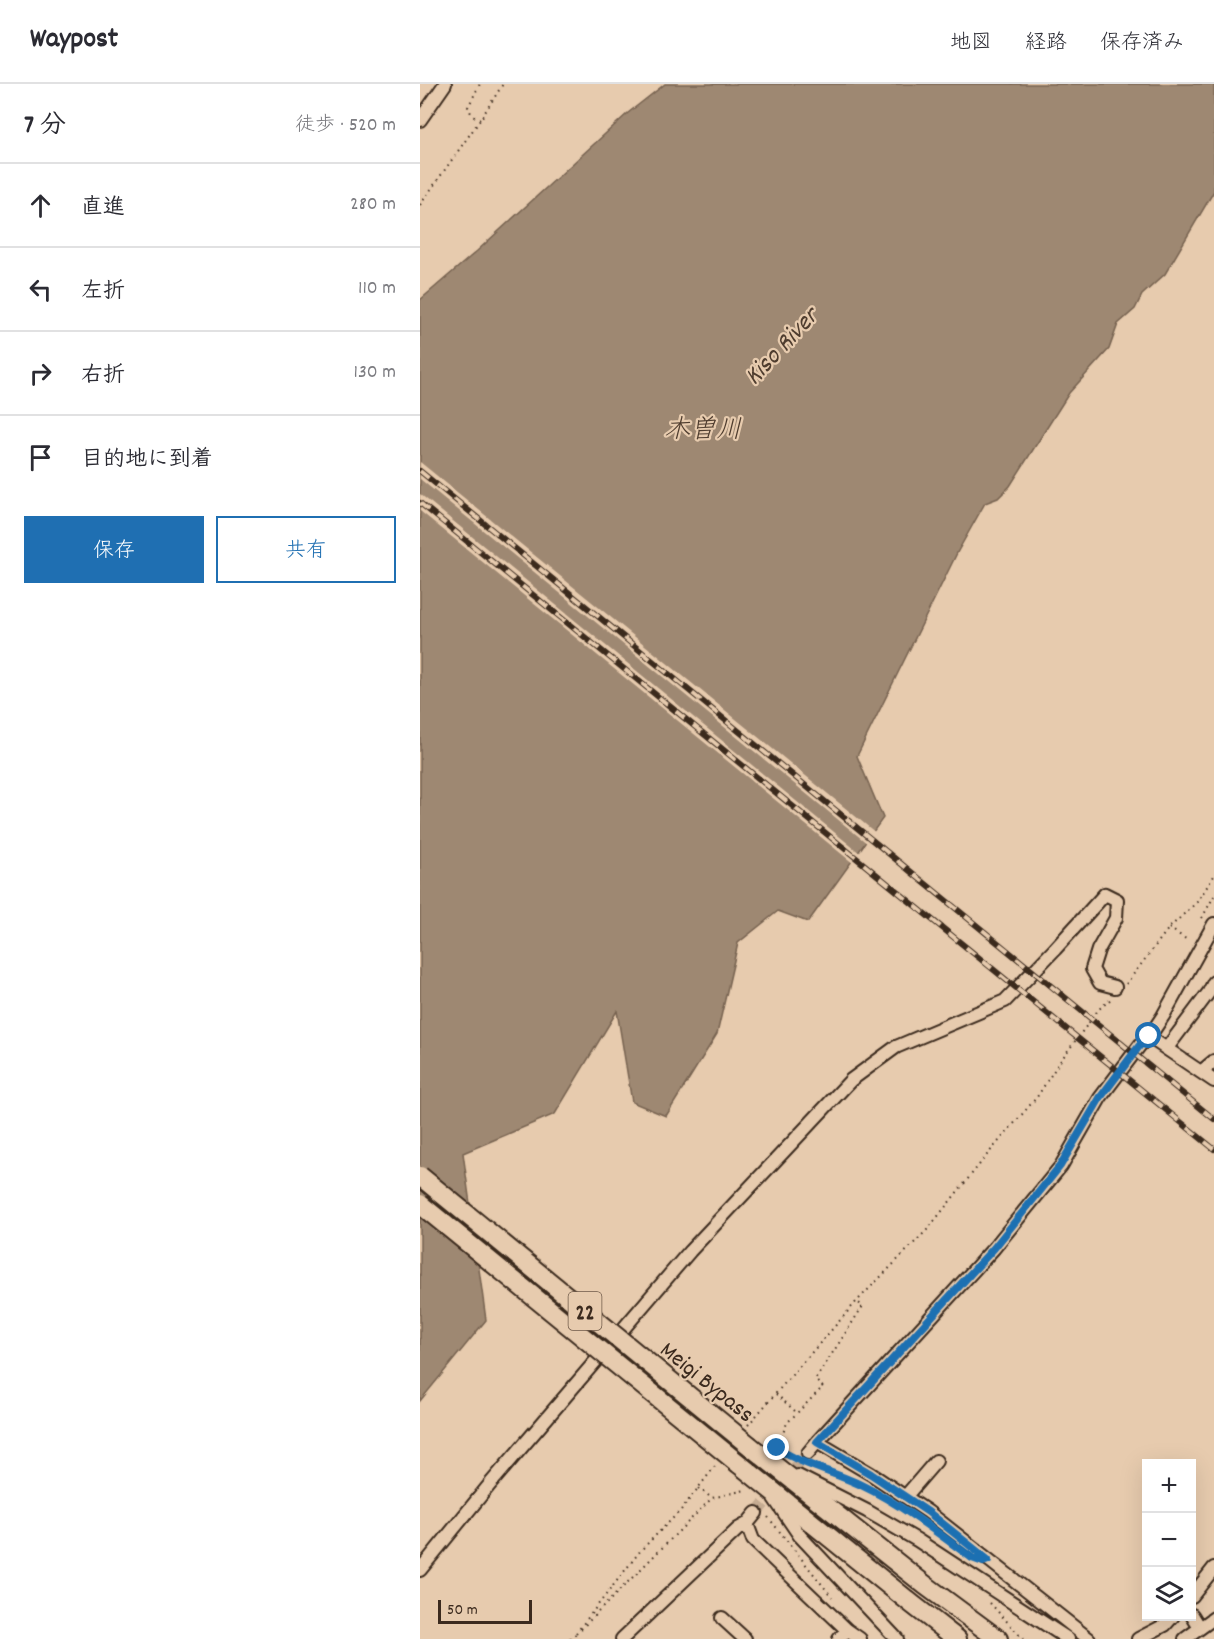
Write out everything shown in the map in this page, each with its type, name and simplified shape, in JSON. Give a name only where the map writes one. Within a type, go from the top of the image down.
[{"type":"highway","name":"Meigi Bypass","points":[[420,1176],[746,1438],[765,1459],[916,1578],[998,1639]]},
{"type":"highway","name":"Meigi Bypass","points":[[420,1204],[739,1464],[757,1487],[957,1639]]},
{"type":"street","points":[[420,120],[445,84]]},
{"type":"street","points":[[420,1570],[491,1483],[690,1251],[851,1080],[896,1047],[1005,1001],[1105,894],[1118,900],[1116,918],[1098,950],[1092,969],[1100,983],[1116,992]]},
{"type":"street","points":[[806,1459],[817,1442],[994,1248],[1060,1166],[1100,1098],[1149,1036],[1169,1005],[1214,924]]},
{"type":"street","points":[[1167,1048],[1214,982]]},
{"type":"street","points":[[1149,1036],[1214,1081]]},
{"type":"street","points":[[1202,1071],[1214,1061]]},
{"type":"street","points":[[817,1442],[928,1512],[1089,1639]]},
{"type":"street","points":[[765,1459],[867,1510],[1068,1639]]},
{"type":"street","points":[[905,1497],[936,1461]]},
{"type":"street","points":[[757,1487],[897,1639]]},
{"type":"street","points":[[622,1639],[738,1528],[747,1524],[756,1513]]},
{"type":"street","points":[[747,1524],[753,1540],[843,1634],[860,1639]]},
{"type":"street","points":[[1196,1590],[1214,1568]]},
{"type":"street","points":[[722,1618],[745,1639]]},
{"type":"street","points":[[1185,1639],[1214,1618]]},
{"type":"street","points":[[1138,1639],[1169,1621]]},
{"type":"street","points":[[1195,1621],[1200,1628]]},
{"type":"path","points":[[480,84],[468,107],[472,115],[480,120]]},
{"type":"path","points":[[420,205],[503,84]]},
{"type":"path","points":[[746,1438],[776,1394],[857,1302],[939,1215],[1037,1097],[1058,1064],[1099,1009],[1169,928],[1197,902],[1214,876]]},
{"type":"path","points":[[1169,928],[1190,941]]},
{"type":"path","points":[[857,1302],[863,1306],[815,1380],[823,1387],[787,1423],[777,1448],[872,1490]]},
{"type":"path","points":[[776,1394],[796,1412]]},
{"type":"path","points":[[576,1633],[641,1550],[681,1510],[717,1463]]},
{"type":"path","points":[[570,1639],[712,1498],[757,1487]]},
{"type":"path","points":[[698,1488],[712,1498]]},
{"type":"water","name":"木曽川","points":[[665,84],[1214,84],[1214,191],[1165,274],[1142,295],[1135,309],[1118,324],[1109,349],[1069,393],[1010,486],[998,498],[985,503],[958,551],[857,756],[883,818],[808,922],[778,911],[738,943],[717,1034],[666,1116],[632,1102],[617,1011],[555,1114],[463,1153],[486,1320],[420,1401],[420,300],[628,113]]},
{"type":"pier","points":[[420,462],[876,833],[868,844],[420,479]]},
{"type":"pier","points":[[420,494],[861,854],[854,864],[420,511]]},
{"type":"tunnel","points":[[756,1513],[808,1453]]},
{"type":"railway","points":[[420,471],[1214,1119]]},
{"type":"railway","points":[[420,503],[1214,1149]]},
{"type":"route","points":[[777,1448],[862,1485],[900,1507],[972,1558],[983,1562],[988,1560],[928,1512],[817,1442],[994,1248],[1060,1166],[1100,1098],[1149,1036]]},
{"type":"water label","name":"Kiso River","points":[[780,345]]}]
